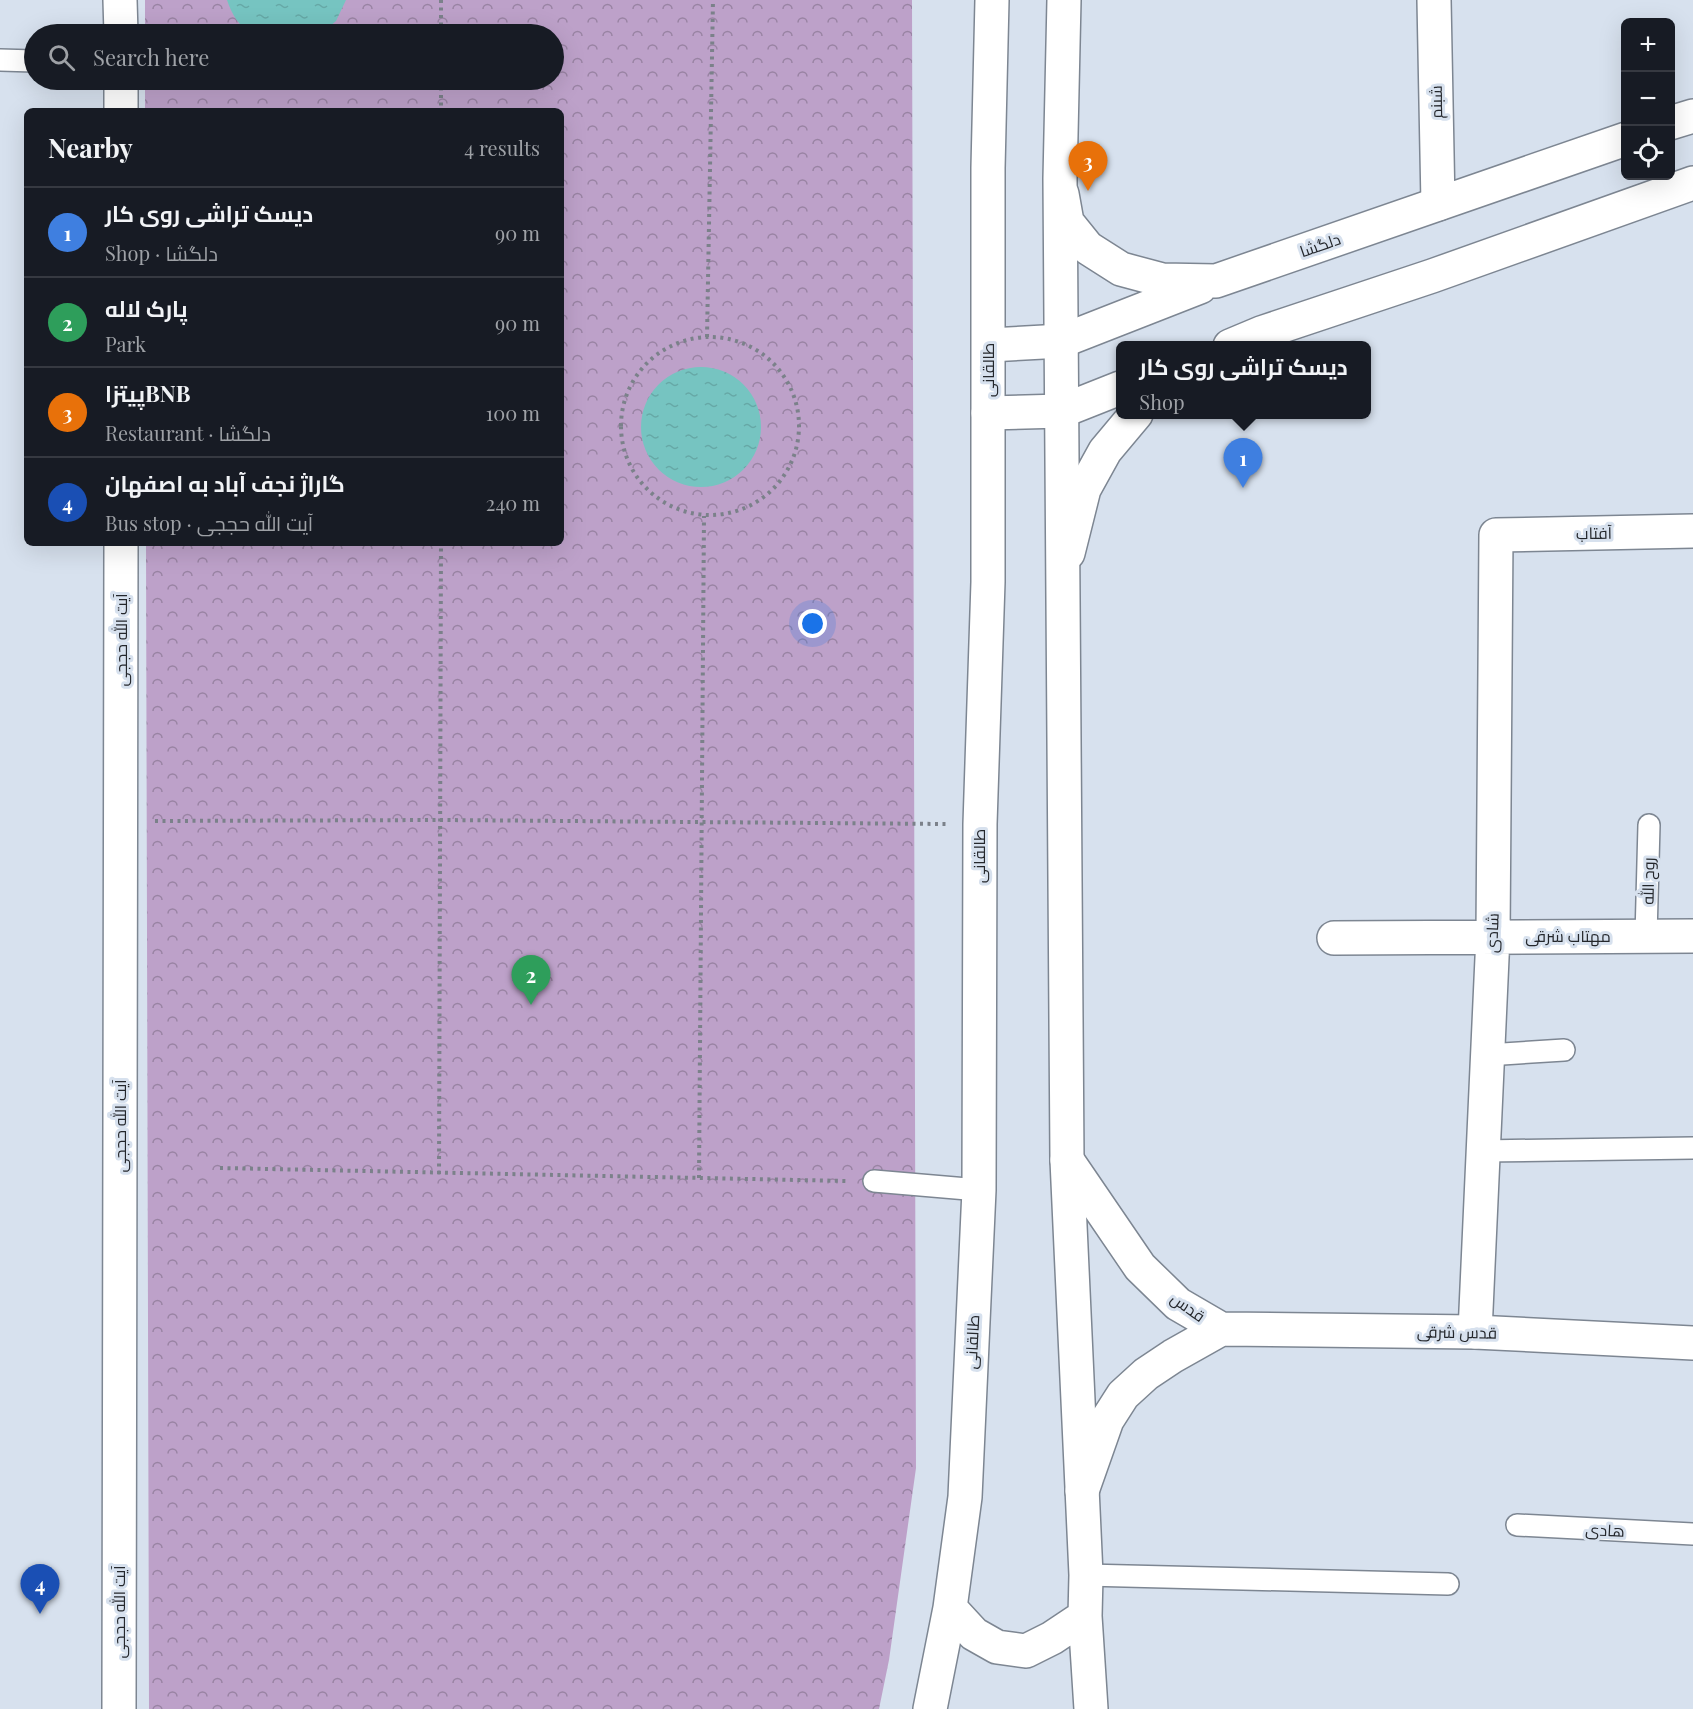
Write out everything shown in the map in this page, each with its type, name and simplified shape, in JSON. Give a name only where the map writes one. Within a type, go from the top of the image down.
[{"type":"main road","points":[[120,0],[121,24]]},
{"type":"main road","name":"طالقانی","points":[[930,1709],[950,1608],[965,1497],[979,1190],[980,824],[988,582],[988,179],[992,0]]},
{"type":"main road","points":[[1064,0],[1060,179],[1067,1160],[1086,1575],[1085,1616],[1091,1709]]},
{"type":"main road","name":"شبنم","points":[[1434,0],[1438,204]]},
{"type":"main road","points":[[121,90],[121,108]]},
{"type":"main road","points":[[1675,122],[1693,116]]},
{"type":"main road","name":"دلگشا","points":[[1060,179],[1067,222],[1088,248],[1121,269],[1162,280],[1216,281],[1621,141]]},
{"type":"main road","points":[[1240,341],[1693,183]]},
{"type":"main road","points":[[988,345],[1062,342],[1216,281]]},
{"type":"main road","points":[[988,413],[1062,411],[1116,390]]},
{"type":"main road","points":[[1063,572],[1084,489],[1105,451],[1132,419]]},
{"type":"main road","name":"آفتاب","points":[[1496,535],[1693,531]]},
{"type":"main road","name":"شادی","points":[[1475,1332],[1492,936],[1496,535]]},
{"type":"main road","name":"آیت الله حججی","points":[[119,1709],[121,546]]},
{"type":"main road","name":"مهتاب شرقی","points":[[1334,938],[1693,936]]},
{"type":"main road","name":"قدس","points":[[1067,1160],[1140,1267],[1178,1304],[1221,1329],[1146,1374],[1123,1395],[1107,1420],[1082,1491]]},
{"type":"main road","name":"قدس شرقی","points":[[1221,1329],[1475,1332],[1693,1343]]},
{"type":"main road","points":[[950,1608],[974,1634],[997,1647],[1026,1651],[1052,1638],[1085,1616]]},
{"type":"lane","points":[[0,60],[24,61]]},
{"type":"lane","name":"روح الله","points":[[1646,936],[1649,825]]},
{"type":"lane","points":[[1487,1055],[1564,1050]]},
{"type":"lane","points":[[1482,1151],[1693,1148]]},
{"type":"lane","points":[[874,1181],[979,1190]]},
{"type":"lane","name":"هادی","points":[[1517,1525],[1693,1534]]},
{"type":"lane","points":[[1086,1575],[1448,1584]]},
{"type":"path","points":[[441,0],[441,24]]},
{"type":"path","points":[[707,337],[713,0]]},
{"type":"path","points":[[441,90],[441,108]]},
{"type":"path","points":[[707,337],[736,341],[762,353],[782,373],[795,399],[800,428],[795,456],[780,481],[760,501],[734,512],[704,516],[675,509],[650,492],[631,469],[621,441],[621,410],[632,382],[651,358],[677,343],[707,337]]},
{"type":"path","points":[[699,1178],[704,516]]},
{"type":"path","points":[[439,1174],[441,546]]},
{"type":"path","points":[[121,822],[441,820],[980,824]]},
{"type":"path","points":[[220,1168],[874,1181]]},
{"type":"green space","points":[[145,0],[912,0],[916,1468],[889,1660],[879,1709],[149,1709],[146,546],[564,546],[564,108],[145,108],[145,90],[564,90],[564,24],[145,24]]},
{"type":"water","points":[[227,0],[346,0],[333,24],[240,24]]},
{"type":"water","points":[[701,367],[724,372],[743,385],[756,404],[761,427],[756,450],[743,469],[724,482],[701,487],[678,482],[659,469],[646,450],[641,427],[646,404],[659,385],[678,372]]},
{"type":"place","name":"پیتزاBNB","points":[[1088,191]]},
{"type":"place","name":"دیسک تراشی روی کار","points":[[1243,488]]},
{"type":"place","name":"پارک لاله","points":[[531,1005]]},
{"type":"place","name":"گاراژ نجف آباد به اصفهان","points":[[40,1614]]}]
